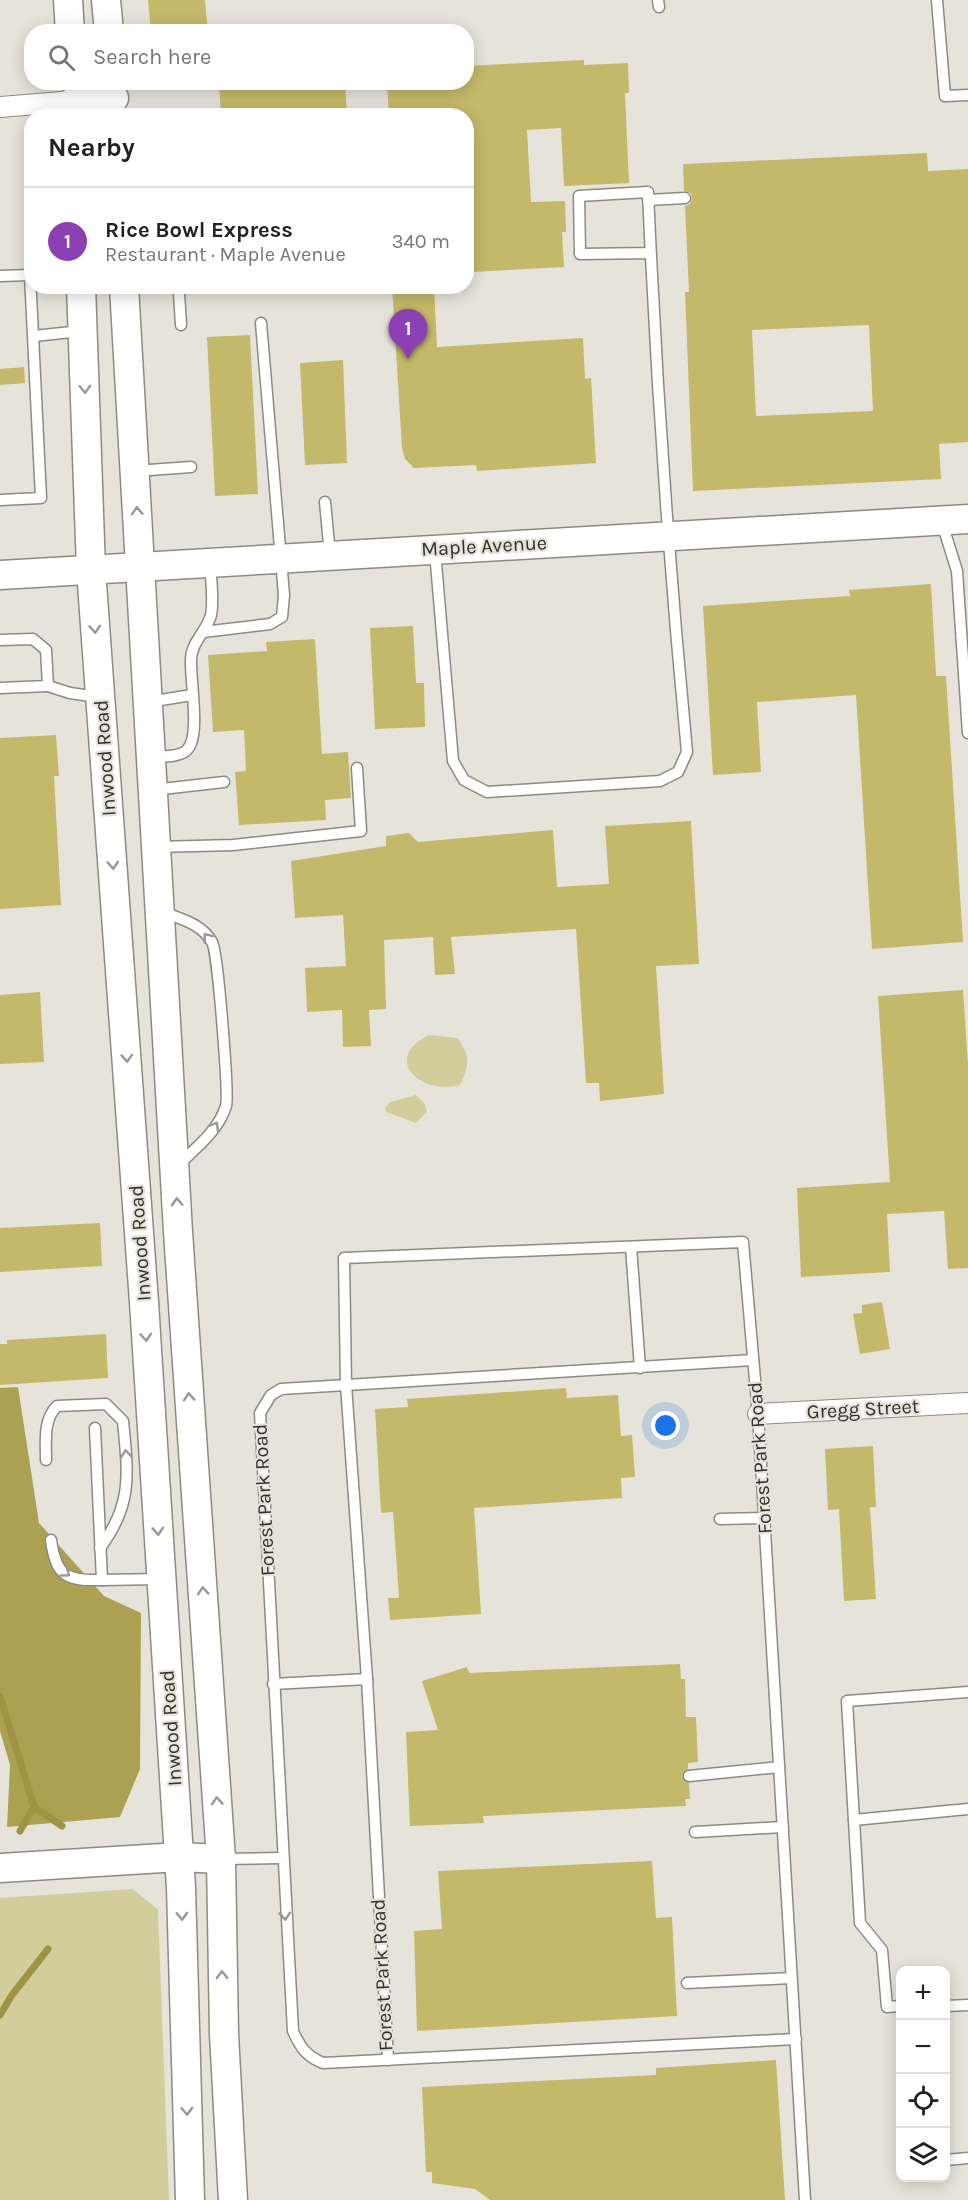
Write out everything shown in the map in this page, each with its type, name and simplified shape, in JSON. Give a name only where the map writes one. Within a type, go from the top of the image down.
[{"type":"main road","points":[[68,0],[70,24]]},
{"type":"main road","points":[[106,0],[108,24]]},
{"type":"main road","points":[[74,100],[114,99]]},
{"type":"main road","name":"Inwood Road","points":[[81,294],[91,570],[139,1235],[179,1857],[190,2200]]},
{"type":"main road","name":"Inwood Road","points":[[124,294],[178,1233],[221,1859],[224,2034],[234,2200]]},
{"type":"main road","points":[[82,331],[126,326]]},
{"type":"main road","name":"Maple Avenue","points":[[0,575],[140,569],[330,555],[955,520]]},
{"type":"main road","points":[[111,832],[156,848]]},
{"type":"main road","points":[[139,1235],[178,1233]]},
{"type":"main road","points":[[0,1868],[179,1857],[221,1859]]},
{"type":"street","points":[[0,106],[74,100]]},
{"type":"street","name":"Gregg Street","points":[[758,1414],[968,1403]]},
{"type":"lane","points":[[937,0],[945,96],[968,95]]},
{"type":"lane","points":[[435,549],[453,761],[464,780],[487,792],[660,781],[678,772],[687,752],[667,536],[648,192],[579,196],[580,254],[651,253]]},
{"type":"lane","points":[[648,200],[684,198]]},
{"type":"lane","points":[[0,276],[24,275]]},
{"type":"lane","points":[[0,500],[41,498],[31,294]]},
{"type":"lane","points":[[179,294],[181,325]]},
{"type":"lane","points":[[203,632],[278,622],[282,616],[284,595],[279,559],[261,323]]},
{"type":"lane","points":[[33,336],[82,331]]},
{"type":"lane","points":[[135,471],[191,467]]},
{"type":"lane","points":[[326,502],[330,555]]},
{"type":"lane","points":[[955,520],[968,733]]},
{"type":"lane","points":[[151,756],[183,753],[188,749],[194,724],[192,652],[211,613],[210,564]]},
{"type":"lane","points":[[0,640],[33,639],[46,650],[48,686]]},
{"type":"lane","points":[[0,687],[48,686],[70,693],[100,697]]},
{"type":"lane","points":[[148,702],[192,695]]},
{"type":"lane","points":[[156,848],[233,845],[361,831],[357,768]]},
{"type":"lane","points":[[152,790],[224,782]]},
{"type":"lane","points":[[160,910],[203,930],[217,953],[226,1105],[210,1134],[175,1168]]},
{"type":"lane","points":[[346,1385],[344,1258],[743,1242],[753,1360]]},
{"type":"lane","points":[[631,1247],[640,1368]]},
{"type":"lane","name":"Forest Park Road","points":[[346,1385],[367,1679],[388,2060],[322,2063],[301,2048],[293,2031],[260,1413],[267,1400],[281,1389],[346,1385],[640,1368],[753,1360],[805,2200]]},
{"type":"lane","points":[[46,1460],[47,1422],[50,1412],[57,1406],[106,1404],[123,1421],[128,1466],[124,1508],[116,1527],[100,1548]]},
{"type":"lane","points":[[95,1428],[102,1580]]},
{"type":"lane","points":[[720,1519],[764,1518]]},
{"type":"lane","points":[[51,1540],[58,1568],[68,1577],[78,1581],[161,1579]]},
{"type":"lane","points":[[273,1684],[367,1679]]},
{"type":"lane","points":[[896,2006],[886,2007],[882,1950],[860,1923],[847,1701],[968,1692]]},
{"type":"lane","points":[[689,1776],[779,1767]]},
{"type":"lane","points":[[854,1820],[968,1809]]},
{"type":"lane","points":[[695,1832],[783,1827]]},
{"type":"lane","points":[[221,1859],[282,1858]]},
{"type":"lane","points":[[687,1983],[791,1978]]},
{"type":"lane","points":[[950,2006],[968,2005]]},
{"type":"lane","points":[[388,2060],[796,2039]]},
{"type":"lane","points":[[950,2160],[968,2158]]},
{"type":"shaded area","points":[[429,1035],[458,1038],[467,1056],[466,1071],[460,1085],[446,1087],[432,1085],[412,1073],[407,1064],[408,1054],[415,1044]]},
{"type":"shaded area","points":[[416,1095],[424,1103],[427,1112],[416,1123],[386,1112],[385,1108],[390,1102]]},
{"type":"shaded area","points":[[18,1387],[39,1523],[104,1596],[141,1613],[140,1769],[120,1817],[7,1827],[10,1765],[0,1731],[0,1388]]},
{"type":"shaded area","points":[[133,1889],[158,1910],[169,2200],[0,2200],[0,1898]]},
{"type":"building","points":[[148,0],[205,0],[207,24],[150,24]]},
{"type":"building","points":[[584,60],[584,65],[628,63],[629,93],[625,93],[629,183],[564,186],[561,128],[527,130],[531,202],[565,201],[566,232],[562,232],[564,267],[474,272],[474,108],[389,108],[387,90],[474,90],[474,66]]},
{"type":"building","points":[[219,90],[345,90],[347,108],[221,108]]},
{"type":"building","points":[[927,153],[928,171],[968,169],[968,442],[939,444],[941,479],[693,491],[685,292],[689,292],[685,206],[690,204],[692,198],[691,193],[684,191],[683,164]],"holes":[[[869,325],[873,411],[756,416],[752,330]]]},
{"type":"building","points":[[392,294],[434,294],[437,347],[583,338],[585,379],[591,378],[596,463],[477,471],[476,465],[414,468],[405,459],[402,448]]},
{"type":"building","points":[[250,335],[258,494],[215,496],[207,337]]},
{"type":"building","points":[[343,360],[347,463],[305,465],[300,363]]},
{"type":"building","points":[[24,367],[25,383],[0,385],[0,369]]},
{"type":"building","points":[[931,584],[936,676],[946,676],[963,942],[872,949],[856,695],[757,702],[761,772],[713,775],[703,606],[850,596],[849,590]]},
{"type":"building","points":[[413,626],[416,683],[424,683],[425,727],[375,729],[370,628]]},
{"type":"building","points":[[315,639],[322,754],[348,752],[351,798],[325,800],[326,820],[239,825],[235,772],[246,771],[244,730],[213,732],[208,655],[267,651],[266,642]]},
{"type":"building","points":[[56,735],[59,776],[54,776],[61,905],[0,909],[0,738]]},
{"type":"building","points":[[691,821],[699,964],[656,966],[664,1094],[600,1101],[599,1083],[586,1083],[576,929],[451,937],[455,974],[435,975],[433,937],[384,940],[386,1009],[369,1010],[371,1046],[343,1047],[342,1010],[307,1012],[305,968],[346,966],[343,915],[295,918],[291,861],[386,846],[386,836],[409,833],[418,842],[553,830],[557,887],[609,884],[605,826]]},
{"type":"building","points":[[963,990],[968,1064],[968,1268],[948,1269],[944,1211],[887,1214],[890,1272],[801,1277],[797,1188],[890,1182],[878,996]]},
{"type":"building","points":[[40,992],[44,1062],[0,1064],[0,995]]},
{"type":"building","points":[[100,1223],[102,1266],[0,1272],[0,1228]]},
{"type":"building","points":[[882,1302],[890,1349],[860,1354],[853,1314],[862,1313],[862,1305]]},
{"type":"building","points":[[106,1334],[108,1378],[0,1385],[0,1344],[7,1344],[7,1340]]},
{"type":"building","points":[[566,1388],[567,1398],[618,1395],[621,1436],[632,1435],[635,1477],[621,1478],[622,1498],[474,1508],[481,1614],[390,1620],[388,1598],[399,1598],[393,1512],[381,1513],[375,1409],[408,1407],[407,1399]]},
{"type":"building","points":[[873,1446],[876,1507],[870,1507],[876,1599],[844,1601],[839,1509],[828,1510],[825,1449]]},
{"type":"building","points":[[680,1664],[681,1679],[685,1679],[686,1717],[696,1717],[698,1762],[688,1763],[688,1769],[682,1776],[689,1783],[690,1799],[685,1799],[686,1806],[483,1816],[484,1823],[410,1826],[406,1732],[438,1730],[422,1681],[467,1667],[469,1673]]},
{"type":"building","points":[[652,1861],[656,1918],[672,1917],[677,2016],[417,2031],[414,1931],[442,1929],[438,1871]]},
{"type":"building","points":[[776,2060],[785,2200],[490,2200],[475,2189],[432,2183],[432,2172],[426,2172],[422,2087],[656,2075],[656,2068]]},
{"type":"waterway","points":[[0,1696],[34,1807],[62,1826]]},
{"type":"waterway","points":[[20,1831],[34,1807]]},
{"type":"waterway","points":[[0,2015],[12,1995],[48,1949]]},
{"type":"place","name":"Rice Bowl Express","points":[[408,359]]}]
